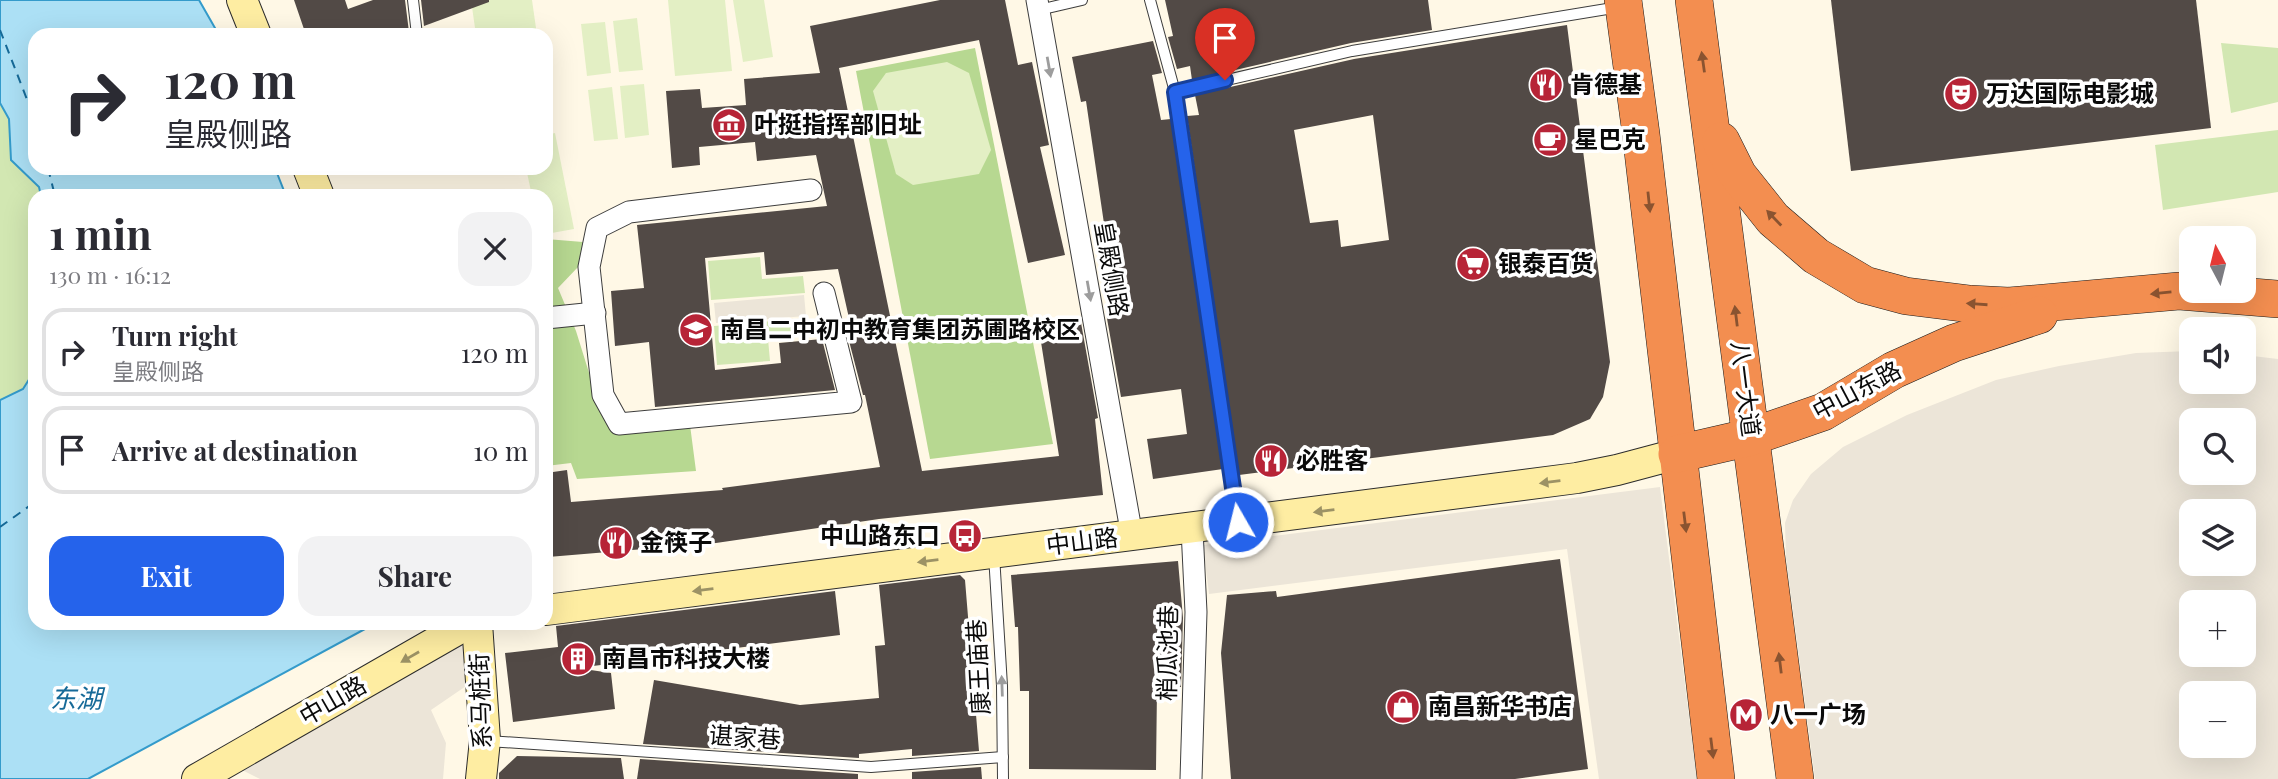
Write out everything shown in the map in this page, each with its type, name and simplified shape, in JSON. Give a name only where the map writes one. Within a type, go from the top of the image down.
[{"type":"highway","name":"八一大道","points":[[1694,0],[1796,779]]},
{"type":"highway","points":[[1624,3],[1716,779]]},
{"type":"highway","name":"中山东路","points":[[1712,125],[1738,175],[1773,219],[1816,256],[1865,285],[1906,296],[2009,306],[2179,291],[2278,299]]},
{"type":"highway","name":"中山东路","points":[[1678,454],[1751,437],[1823,412],[1894,370],[1954,343],[2021,320],[2094,300]]},
{"type":"main road","points":[[242,0],[253,28]]},
{"type":"main road","name":"中山东路","points":[[1617,470],[1678,454]]},
{"type":"main road","name":"中山路","points":[[553,609],[1192,529],[1577,478],[1617,470]]},
{"type":"main road","name":"中山路","points":[[197,779],[457,630]]},
{"type":"main road","name":"系马桩街","points":[[477,630],[485,740],[481,779]]},
{"type":"street","name":"皇殿侧路","points":[[1038,5],[1132,536]]},
{"type":"street","points":[[811,190],[629,212],[597,228],[589,267],[603,395],[619,424],[851,402],[824,293]]},
{"type":"street","points":[[553,317],[595,313]]},
{"type":"street","name":"梢瓜池巷","points":[[1191,779],[1196,612],[1192,529]]},
{"type":"lane","points":[[413,0],[416,28]]},
{"type":"lane","name":"皇殿侧路","points":[[1038,5],[1082,0]]},
{"type":"lane","points":[[1150,0],[1175,92],[1238,522]]},
{"type":"lane","points":[[1175,92],[1352,51],[1624,3]]},
{"type":"lane","name":"康王庙巷","points":[[994,553],[1002,686],[1003,779]]},
{"type":"lane","name":"谌家巷","points":[[485,740],[871,768],[1003,757]]},
{"type":"green space","points":[[471,0],[532,0],[536,28],[475,28]]},
{"type":"green space","points":[[668,0],[725,0],[732,71],[675,76]]},
{"type":"green space","points":[[733,0],[764,0],[773,57],[743,62]]},
{"type":"green space","points":[[637,18],[643,70],[619,72],[613,21]]},
{"type":"green space","points":[[605,22],[611,73],[587,76],[581,24]]},
{"type":"green space","points":[[2221,43],[2278,48],[2278,102],[2231,113]]},
{"type":"green space","points":[[975,48],[1053,444],[930,459],[856,71]]},
{"type":"green space","points":[[947,62],[969,73],[991,150],[979,174],[913,185],[896,174],[873,91],[886,73]]},
{"type":"green space","points":[[644,84],[649,135],[625,138],[620,86]]},
{"type":"green space","points":[[612,87],[618,139],[594,141],[588,90]]},
{"type":"green space","points":[[0,103],[9,118],[12,160],[39,189],[28,189],[28,381],[23,389],[0,400]]},
{"type":"green space","points":[[2278,130],[2278,192],[2163,210],[2155,145]]},
{"type":"green space","points":[[553,133],[574,229],[553,233],[553,189],[530,189],[528,175],[553,175]]},
{"type":"green space","points":[[553,240],[583,242],[578,267],[558,288],[576,331],[595,392],[616,430],[690,425],[696,471],[577,479],[571,463],[553,465]]},
{"type":"green space","points":[[760,257],[762,279],[803,276],[805,293],[711,300],[708,261]]},
{"type":"green space","points":[[808,318],[809,335],[768,339],[770,361],[717,365],[714,326]]},
{"type":"shaded area","points":[[804,295],[806,316],[716,323],[714,303]]},
{"type":"shaded area","name":"八一广场","points":[[2179,351],[2179,394],[2256,394],[2256,356],[2278,359],[2278,779],[1815,779],[1786,558],[1785,523],[1793,500],[1811,474],[1843,447],[1907,415],[1996,380],[2136,353]]},
{"type":"shaded area","points":[[1660,487],[1697,779],[1599,779],[1567,549],[1209,594],[1203,545]]},
{"type":"shaded area","points":[[461,639],[467,650],[469,684],[431,710],[446,743],[443,779],[260,779],[238,768]]},
{"type":"water","points":[[0,0],[199,0],[215,28],[28,28],[28,175],[278,175],[283,189],[39,189],[11,160],[9,119],[0,103]]},
{"type":"water","name":"东湖","points":[[28,381],[28,630],[363,630],[88,779],[0,779],[0,400],[23,389]]},
{"type":"building","points":[[294,0],[345,0],[348,9],[373,0],[405,0],[408,28],[304,28]]},
{"type":"building","points":[[421,0],[489,0],[489,2],[424,26]]},
{"type":"building","points":[[940,0],[1005,0],[1018,65],[1032,62],[1049,145],[1040,147],[1065,255],[1028,263],[979,40],[839,68],[922,471],[1059,456],[1038,323],[1080,317],[1098,418],[1095,419],[1103,495],[879,519],[716,543],[553,557],[553,472],[567,470],[571,502],[723,490],[722,488],[880,467],[865,395],[848,337],[853,336],[838,269],[766,275],[764,252],[705,258],[715,370],[781,363],[779,343],[822,339],[835,390],[655,407],[649,342],[615,346],[611,291],[644,288],[637,225],[827,206],[816,155],[757,161],[755,142],[699,147],[700,165],[672,168],[666,91],[700,89],[702,108],[746,105],[744,79],[820,73],[810,26]]},
{"type":"building","points":[[1165,0],[1428,0],[1432,30],[1351,43],[1192,80],[1190,66],[1177,69],[1168,37],[1173,36]]},
{"type":"building","points":[[1831,0],[2196,0],[2211,128],[1851,171]]},
{"type":"building","name":"银泰百货","points":[[1567,25],[1610,362],[1603,397],[1590,419],[1553,435],[1239,475],[1187,116],[1199,115],[1195,95],[1354,59]],"holes":[[[1373,115],[1389,240],[1341,247],[1338,220],[1310,223],[1294,130]]]},
{"type":"building","points":[[1153,41],[1162,73],[1152,75],[1161,120],[1171,119],[1223,469],[1153,479],[1147,439],[1187,434],[1181,389],[1121,397],[1106,313],[1117,312],[1086,101],[1081,102],[1072,57]]},
{"type":"building","name":"南昌新华书店","points":[[1560,559],[1588,769],[1515,779],[1231,779],[1221,653],[1227,595],[1276,591],[1277,597]]},
{"type":"building","points":[[1178,561],[1183,618],[1181,687],[1157,688],[1156,770],[1029,769],[1029,691],[1020,691],[1018,627],[1015,627],[1011,575]]},
{"type":"building","points":[[960,575],[965,580],[979,751],[912,756],[912,749],[859,754],[859,758],[643,744],[654,680],[800,705],[879,698],[875,646],[885,645],[879,585]]},
{"type":"building","name":"南昌市科技大楼","points":[[835,591],[840,635],[577,668],[611,673],[615,709],[513,722],[505,653],[558,647],[556,626]]},
{"type":"building","points":[[517,756],[621,758],[624,779],[499,779],[499,773]]},
{"type":"building","points":[[640,759],[858,774],[858,779],[637,779]]},
{"type":"building","points":[[981,767],[982,779],[912,779],[912,772]]},
{"type":"ferry route","points":[[0,30],[28,102]]},
{"type":"ferry route","points":[[50,175],[53,189]]},
{"type":"ferry route","points":[[0,527],[28,507]]},
{"type":"place","name":"肯德基","points":[[1546,85]]},
{"type":"place","name":"万达国际电影城","points":[[1961,94]]},
{"type":"place","name":"叶挺指挥部旧址","points":[[729,125]]},
{"type":"place","name":"星巴克","points":[[1550,140]]},
{"type":"place","name":"银泰百货","points":[[1473,264]]},
{"type":"place","name":"南昌二中初中教育集团苏圃路校区","points":[[696,330]]},
{"type":"place","name":"必胜客","points":[[1271,461]]},
{"type":"place","name":"中山路东口","points":[[965,536]]},
{"type":"place","name":"金筷子","points":[[616,543]]},
{"type":"place","name":"南昌市科技大楼","points":[[578,659]]},
{"type":"place","name":"南昌新华书店","points":[[1403,707]]},
{"type":"place","name":"八一广场","points":[[1746,715]]},
{"type":"route","points":[[1225,80],[1175,92],[1238,522]]}]
